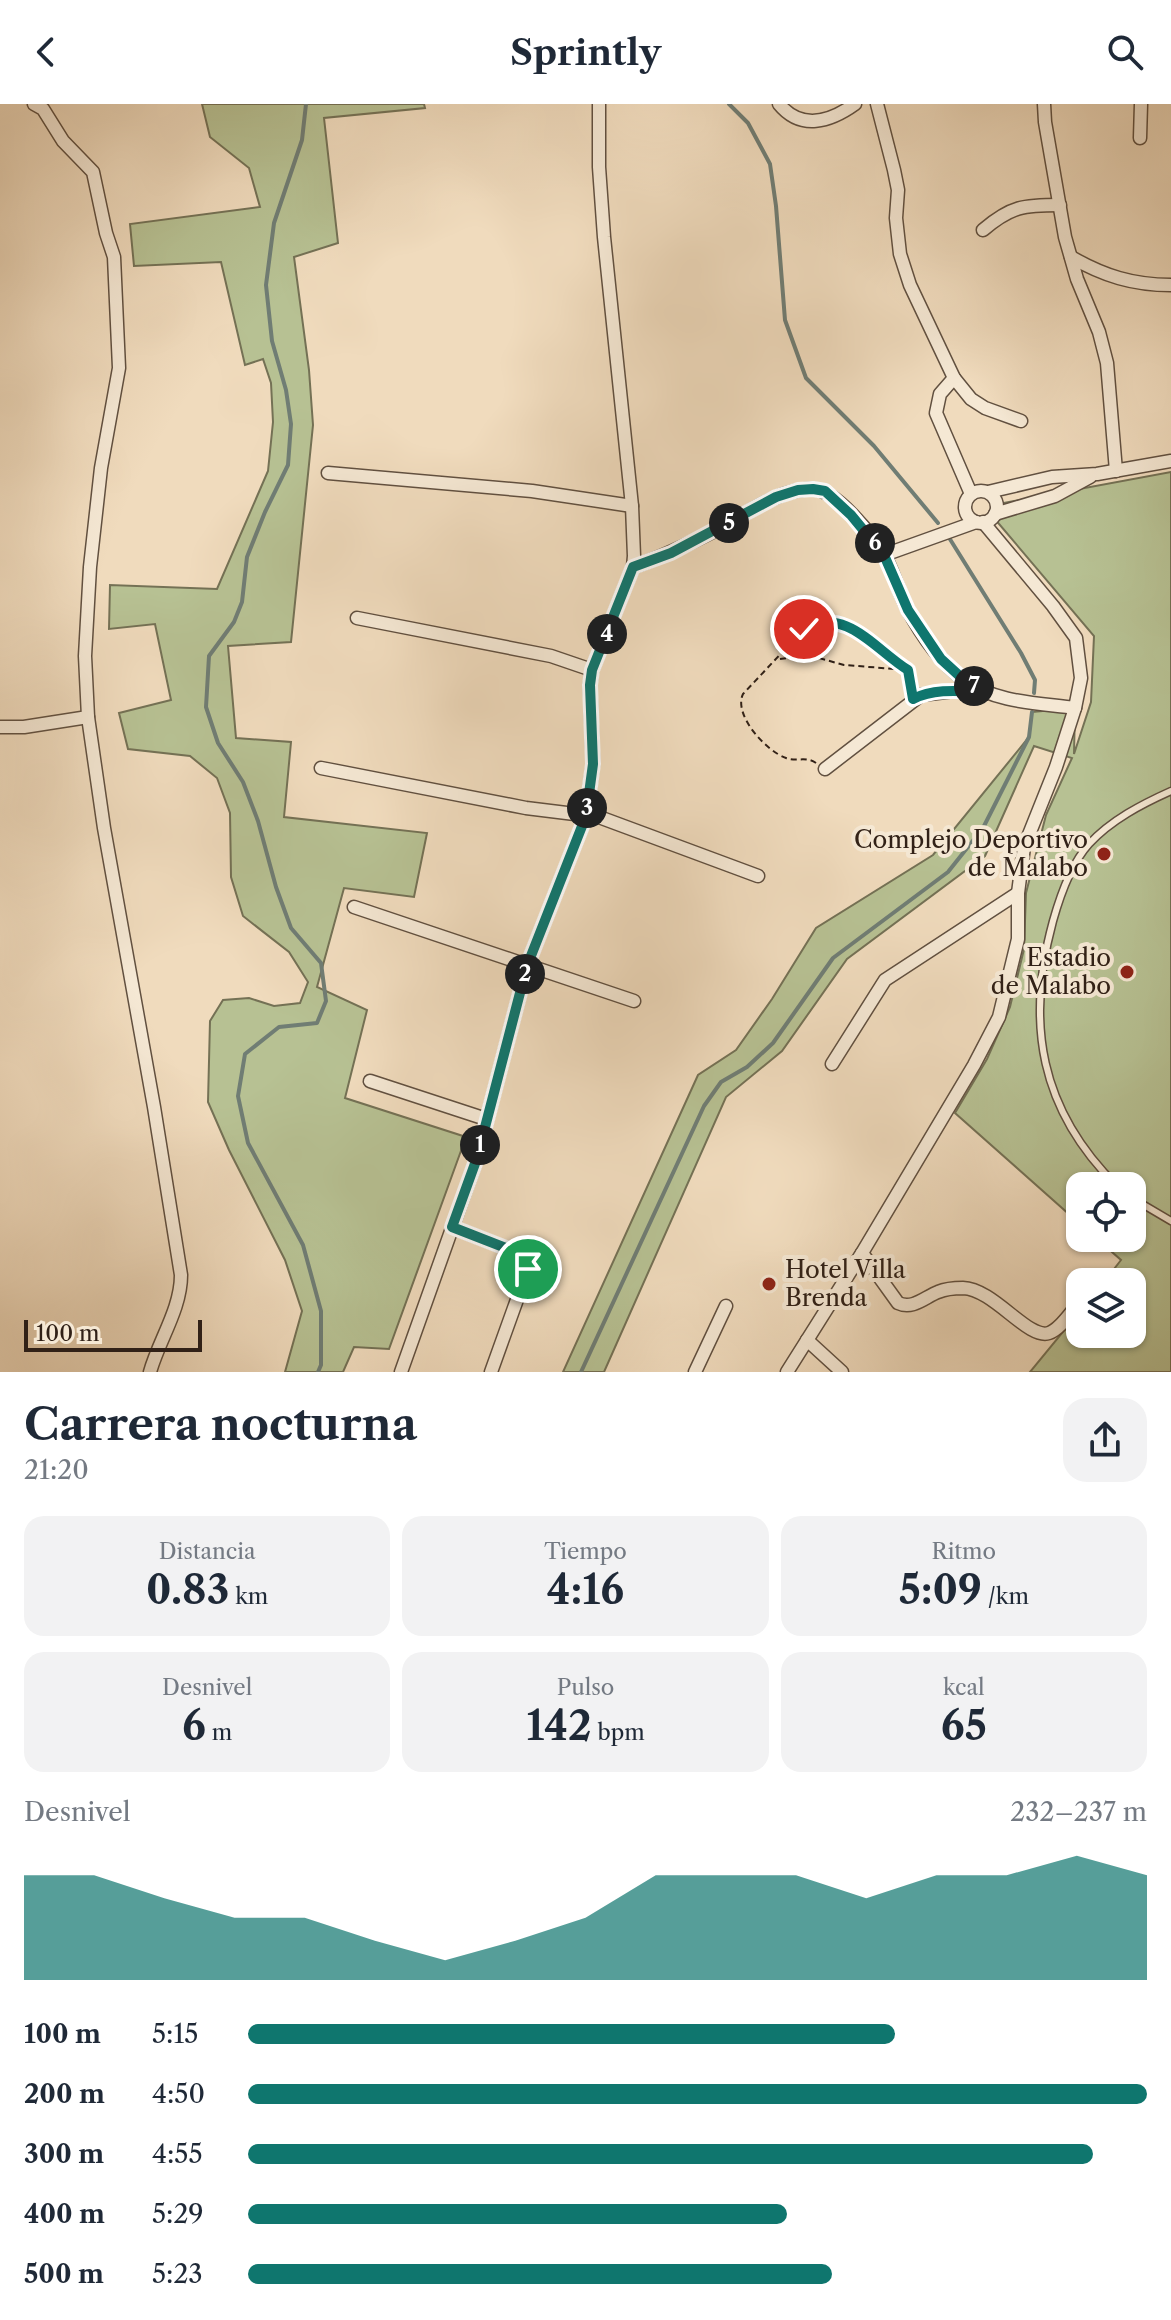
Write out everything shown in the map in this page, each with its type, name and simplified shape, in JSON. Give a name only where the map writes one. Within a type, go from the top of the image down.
[{"type":"street","points":[[401,1372],[477,1158],[527,966],[586,816],[593,764],[592,670],[633,567],[632,506],[604,237],[599,104]]},
{"type":"street","points":[[779,104],[786,113],[804,122],[822,121],[855,104]]},
{"type":"street","points":[[877,104],[898,190],[896,218],[900,254],[910,285],[954,378],[971,399],[985,408],[1021,421]]},
{"type":"street","points":[[1044,104],[1071,257],[1107,363],[1116,471]]},
{"type":"street","points":[[1140,138],[1141,104]]},
{"type":"street","points":[[43,106],[63,141],[93,172],[114,257],[119,368],[101,468],[90,567],[85,656],[88,717],[106,843],[181,1275],[181,1293],[150,1372]]},
{"type":"street","points":[[983,230],[1002,213],[1017,208],[1060,205]]},
{"type":"street","points":[[1071,257],[1098,272],[1129,282],[1171,285]]},
{"type":"street","points":[[954,378],[940,394],[936,413],[971,494]]},
{"type":"street","points":[[787,1372],[862,1253],[974,1065],[999,1017],[1018,939],[1018,893],[1029,830],[1056,767],[1075,708],[1081,678],[1076,638],[1053,606],[980,522],[966,513],[967,500],[977,491],[988,492],[1052,477],[1097,474],[1171,461]]},
{"type":"street","points":[[328,473],[532,491],[632,506]]},
{"type":"street","points":[[884,555],[995,514],[1055,496],[1097,474]]},
{"type":"street","points":[[633,567],[671,553],[776,497],[813,489],[825,491],[836,499],[884,555],[908,610],[931,646],[949,668],[983,692]]},
{"type":"street","points":[[988,492],[997,504],[995,514]]},
{"type":"street","points":[[357,618],[537,653],[592,670]]},
{"type":"street","points":[[825,769],[921,695],[983,692],[1075,708]]},
{"type":"street","points":[[0,727],[24,727],[88,717]]},
{"type":"street","points":[[321,768],[526,808],[599,817],[758,876]]},
{"type":"street","points":[[832,1064],[885,980],[1018,893]]},
{"type":"street","points":[[354,907],[634,1001]]},
{"type":"street","points":[[370,1081],[486,1119]]},
{"type":"street","points":[[452,1227],[521,1254],[527,1261],[528,1269],[491,1372]]},
{"type":"street","points":[[862,1253],[903,1306],[912,1306],[941,1291],[964,1288],[980,1291],[1033,1330],[1043,1333],[1055,1330],[1066,1318]]},
{"type":"street","points":[[695,1372],[726,1306]]},
{"type":"street","points":[[807,1340],[842,1372]]},
{"type":"lane","points":[[1105,1172],[1079,1142],[1059,1106],[1040,1039],[1041,977],[1057,908],[1089,843],[1116,821],[1171,791]]},
{"type":"lane","points":[[1146,1206],[1171,1221]]},
{"type":"path","points":[[825,769],[810,759],[788,759],[778,754],[750,726],[741,712],[740,699],[743,694],[799,634],[813,624],[845,624],[908,670],[913,699]]},
{"type":"path","points":[[799,634],[800,647],[808,655]]},
{"type":"path","points":[[777,660],[808,655],[844,665],[908,670]]},
{"type":"green space","points":[[202,104],[424,104],[425,108],[324,118],[338,243],[294,257],[313,425],[291,642],[228,646],[236,738],[291,742],[284,817],[427,833],[414,897],[344,888],[317,987],[367,1010],[345,1098],[466,1137],[389,1349],[354,1347],[343,1372],[285,1372],[302,1311],[285,1260],[208,1102],[210,1021],[223,1000],[249,998],[274,1006],[300,1003],[308,982],[289,952],[243,916],[231,877],[230,813],[217,778],[190,756],[128,749],[119,713],[171,700],[155,624],[109,629],[110,585],[217,589],[268,471],[273,422],[271,383],[263,359],[245,365],[221,262],[134,266],[130,224],[260,207],[249,168],[210,137]]},
{"type":"green space","name":"Complejo Deportivo de Malabo","points":[[1171,472],[1171,1372],[1030,1372],[1066,1328],[1066,1348],[1146,1348],[1146,1268],[1115,1268],[1121,1260],[1112,1252],[1146,1252],[1146,1172],[1066,1172],[1066,1212],[955,1113],[987,1059],[1010,1007],[1024,949],[1026,893],[1046,815],[1072,758],[1034,746],[985,856],[847,959],[782,1051],[726,1097],[604,1372],[563,1372],[698,1075],[736,1050],[816,928],[933,855],[1029,737],[1032,712],[1075,708],[1074,754],[1091,702],[1094,636],[994,518],[993,505]]},
{"type":"waterway","points":[[306,104],[302,140],[274,223],[266,285],[272,341],[286,390],[291,424],[288,465],[247,557],[242,602],[234,622],[209,656],[206,707],[218,743],[243,782],[291,928],[321,963],[326,1001],[317,1023],[279,1027],[245,1054],[238,1096],[248,1143],[303,1245],[321,1311],[321,1365],[318,1372]]},
{"type":"waterway","points":[[729,104],[748,123],[770,164],[785,320],[806,378],[874,446],[938,523]]},
{"type":"waterway","points":[[948,536],[1021,653],[1035,680],[1034,693]]},
{"type":"waterway","points":[[581,1372],[704,1106],[721,1082],[747,1067],[773,1043],[833,958],[948,872],[983,828],[1029,737],[1032,712]]},
{"type":"place","name":"Complejo Deportivo de Malabo","points":[[1104,854]]},
{"type":"place","name":"Estadio de Malabo","points":[[1127,972]]},
{"type":"place","name":"Hotel Villa Brenda","points":[[769,1284]]},
{"type":"route","points":[[528,1269],[527,1261],[521,1254],[452,1227],[477,1158],[527,966],[586,816],[593,764],[592,670],[633,567],[671,553],[786,493],[813,489],[825,491],[864,529],[884,555],[908,610],[941,659],[983,692],[940,692],[913,699],[908,670],[854,628],[826,622],[804,629]]}]
